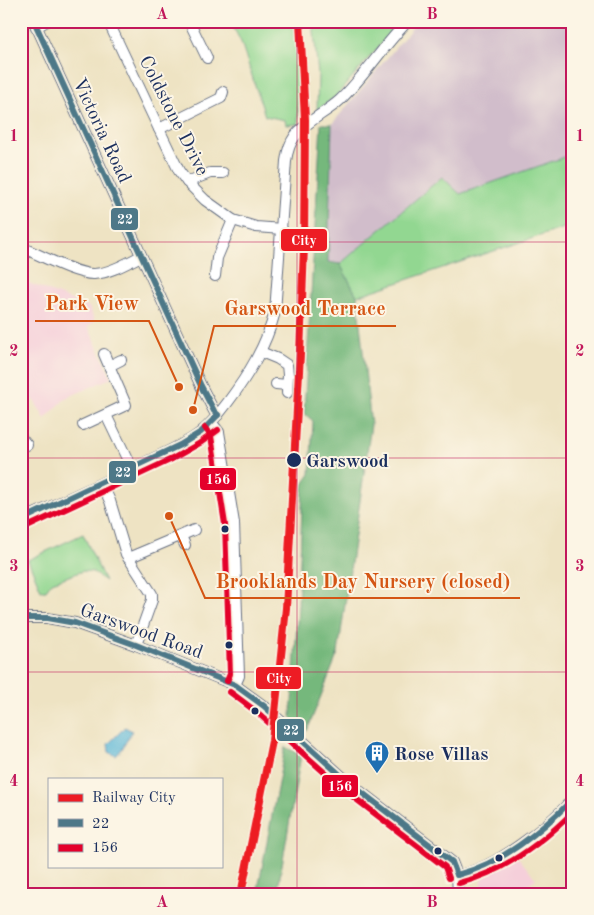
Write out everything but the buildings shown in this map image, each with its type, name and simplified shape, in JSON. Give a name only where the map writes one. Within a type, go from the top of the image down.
[{"type":"street","points":[[35,24],[47,21]]},
{"type":"street","name":"Coldstone Drive","points":[[108,21],[158,129],[179,171],[187,182],[205,200],[233,220],[256,227],[282,229]]},
{"type":"street","points":[[189,21],[202,55]]},
{"type":"street","points":[[21,520],[102,484],[192,439],[215,419],[240,386],[259,355],[271,329],[275,312],[286,161],[290,145],[307,125],[328,111],[344,95],[362,76],[391,38],[408,21]]},
{"type":"street","name":"Victoria Road","points":[[35,24],[214,411],[234,523],[239,676],[236,685]]},
{"type":"street","points":[[158,129],[223,97]]},
{"type":"street","points":[[187,182],[219,171]]},
{"type":"street","points":[[215,276],[214,262],[233,220]]},
{"type":"street","points":[[21,247],[75,270],[93,274],[109,270],[141,256]]},
{"type":"street","points":[[83,425],[126,405],[104,354]]},
{"type":"street","points":[[259,355],[278,359],[286,365],[288,375],[287,389],[276,384]]},
{"type":"street","points":[[109,366],[121,360]]},
{"type":"street","points":[[106,414],[132,469]]},
{"type":"street","points":[[102,484],[110,500],[128,558],[152,594],[152,600],[136,645]]},
{"type":"street","points":[[128,558],[183,540],[194,530]]},
{"type":"street","name":"Garswood Road","points":[[21,618],[62,620],[136,645],[236,685],[264,706],[348,782],[452,862],[457,875]]},
{"type":"street","points":[[458,894],[457,875],[466,874],[489,864],[513,850],[573,799]]},
{"type":"shaded area","points":[[573,21],[573,154],[460,194],[442,177],[340,264],[328,262],[332,124],[417,22]]},
{"type":"shaded area","points":[[21,280],[89,307],[95,322],[88,326],[111,378],[66,398],[45,419],[21,378]]},
{"type":"shaded area","points":[[517,856],[536,879],[511,894],[481,894],[482,880],[490,871]]},
{"type":"green space","points":[[230,21],[294,21],[299,61],[298,124],[286,125],[285,120],[265,116],[241,42]]},
{"type":"green space","points":[[313,21],[401,21],[335,97],[317,110],[318,75]]},
{"type":"green space","points":[[321,124],[332,124],[328,262],[340,264],[357,296],[371,425],[338,653],[307,731],[291,717],[303,484],[310,474],[313,421],[304,413]]},
{"type":"green space","points":[[573,154],[573,225],[357,296],[340,264],[442,177],[460,194]]},
{"type":"green space","points":[[83,534],[105,581],[93,572],[83,571],[52,582],[46,590],[41,590],[28,560]]},
{"type":"green space","points":[[285,747],[301,755],[277,894],[257,894]]},
{"type":"water","points":[[125,727],[132,731],[116,756],[109,752],[108,744]]},
{"type":"rail line","name":"City","points":[[241,894],[272,741],[286,608],[304,247],[305,120],[300,21]]},
{"type":"transit line","name":"22","points":[[34,21],[201,386],[218,415]]},
{"type":"transit line","name":"22","points":[[21,520],[180,445],[201,432],[218,415]]},
{"type":"transit line","name":"156","points":[[205,428],[211,436],[225,524],[230,674],[227,681]]},
{"type":"transit line","name":"156","points":[[25,528],[172,459],[218,430]]},
{"type":"transit line","name":"22","points":[[21,618],[47,618],[75,623],[136,645],[235,685],[264,706],[348,782],[452,862],[457,875]]},
{"type":"transit line","name":"156","points":[[230,692],[258,713],[343,789],[445,867],[449,878]]},
{"type":"transit line","name":"22","points":[[457,875],[490,863],[520,845],[573,799]]},
{"type":"transit line","name":"156","points":[[459,883],[491,872],[506,864],[534,846],[573,812]]},
{"type":"place","name":"Park View","points":[[179,387]]},
{"type":"place","name":"Garswood Terrace","points":[[193,410]]},
{"type":"place","name":"Garswood","points":[[294,460]]},
{"type":"place","name":"Brooklands Day Nursery (closed)","points":[[169,516]]},
{"type":"place","name":"Rose Villas","points":[[377,774]]}]
